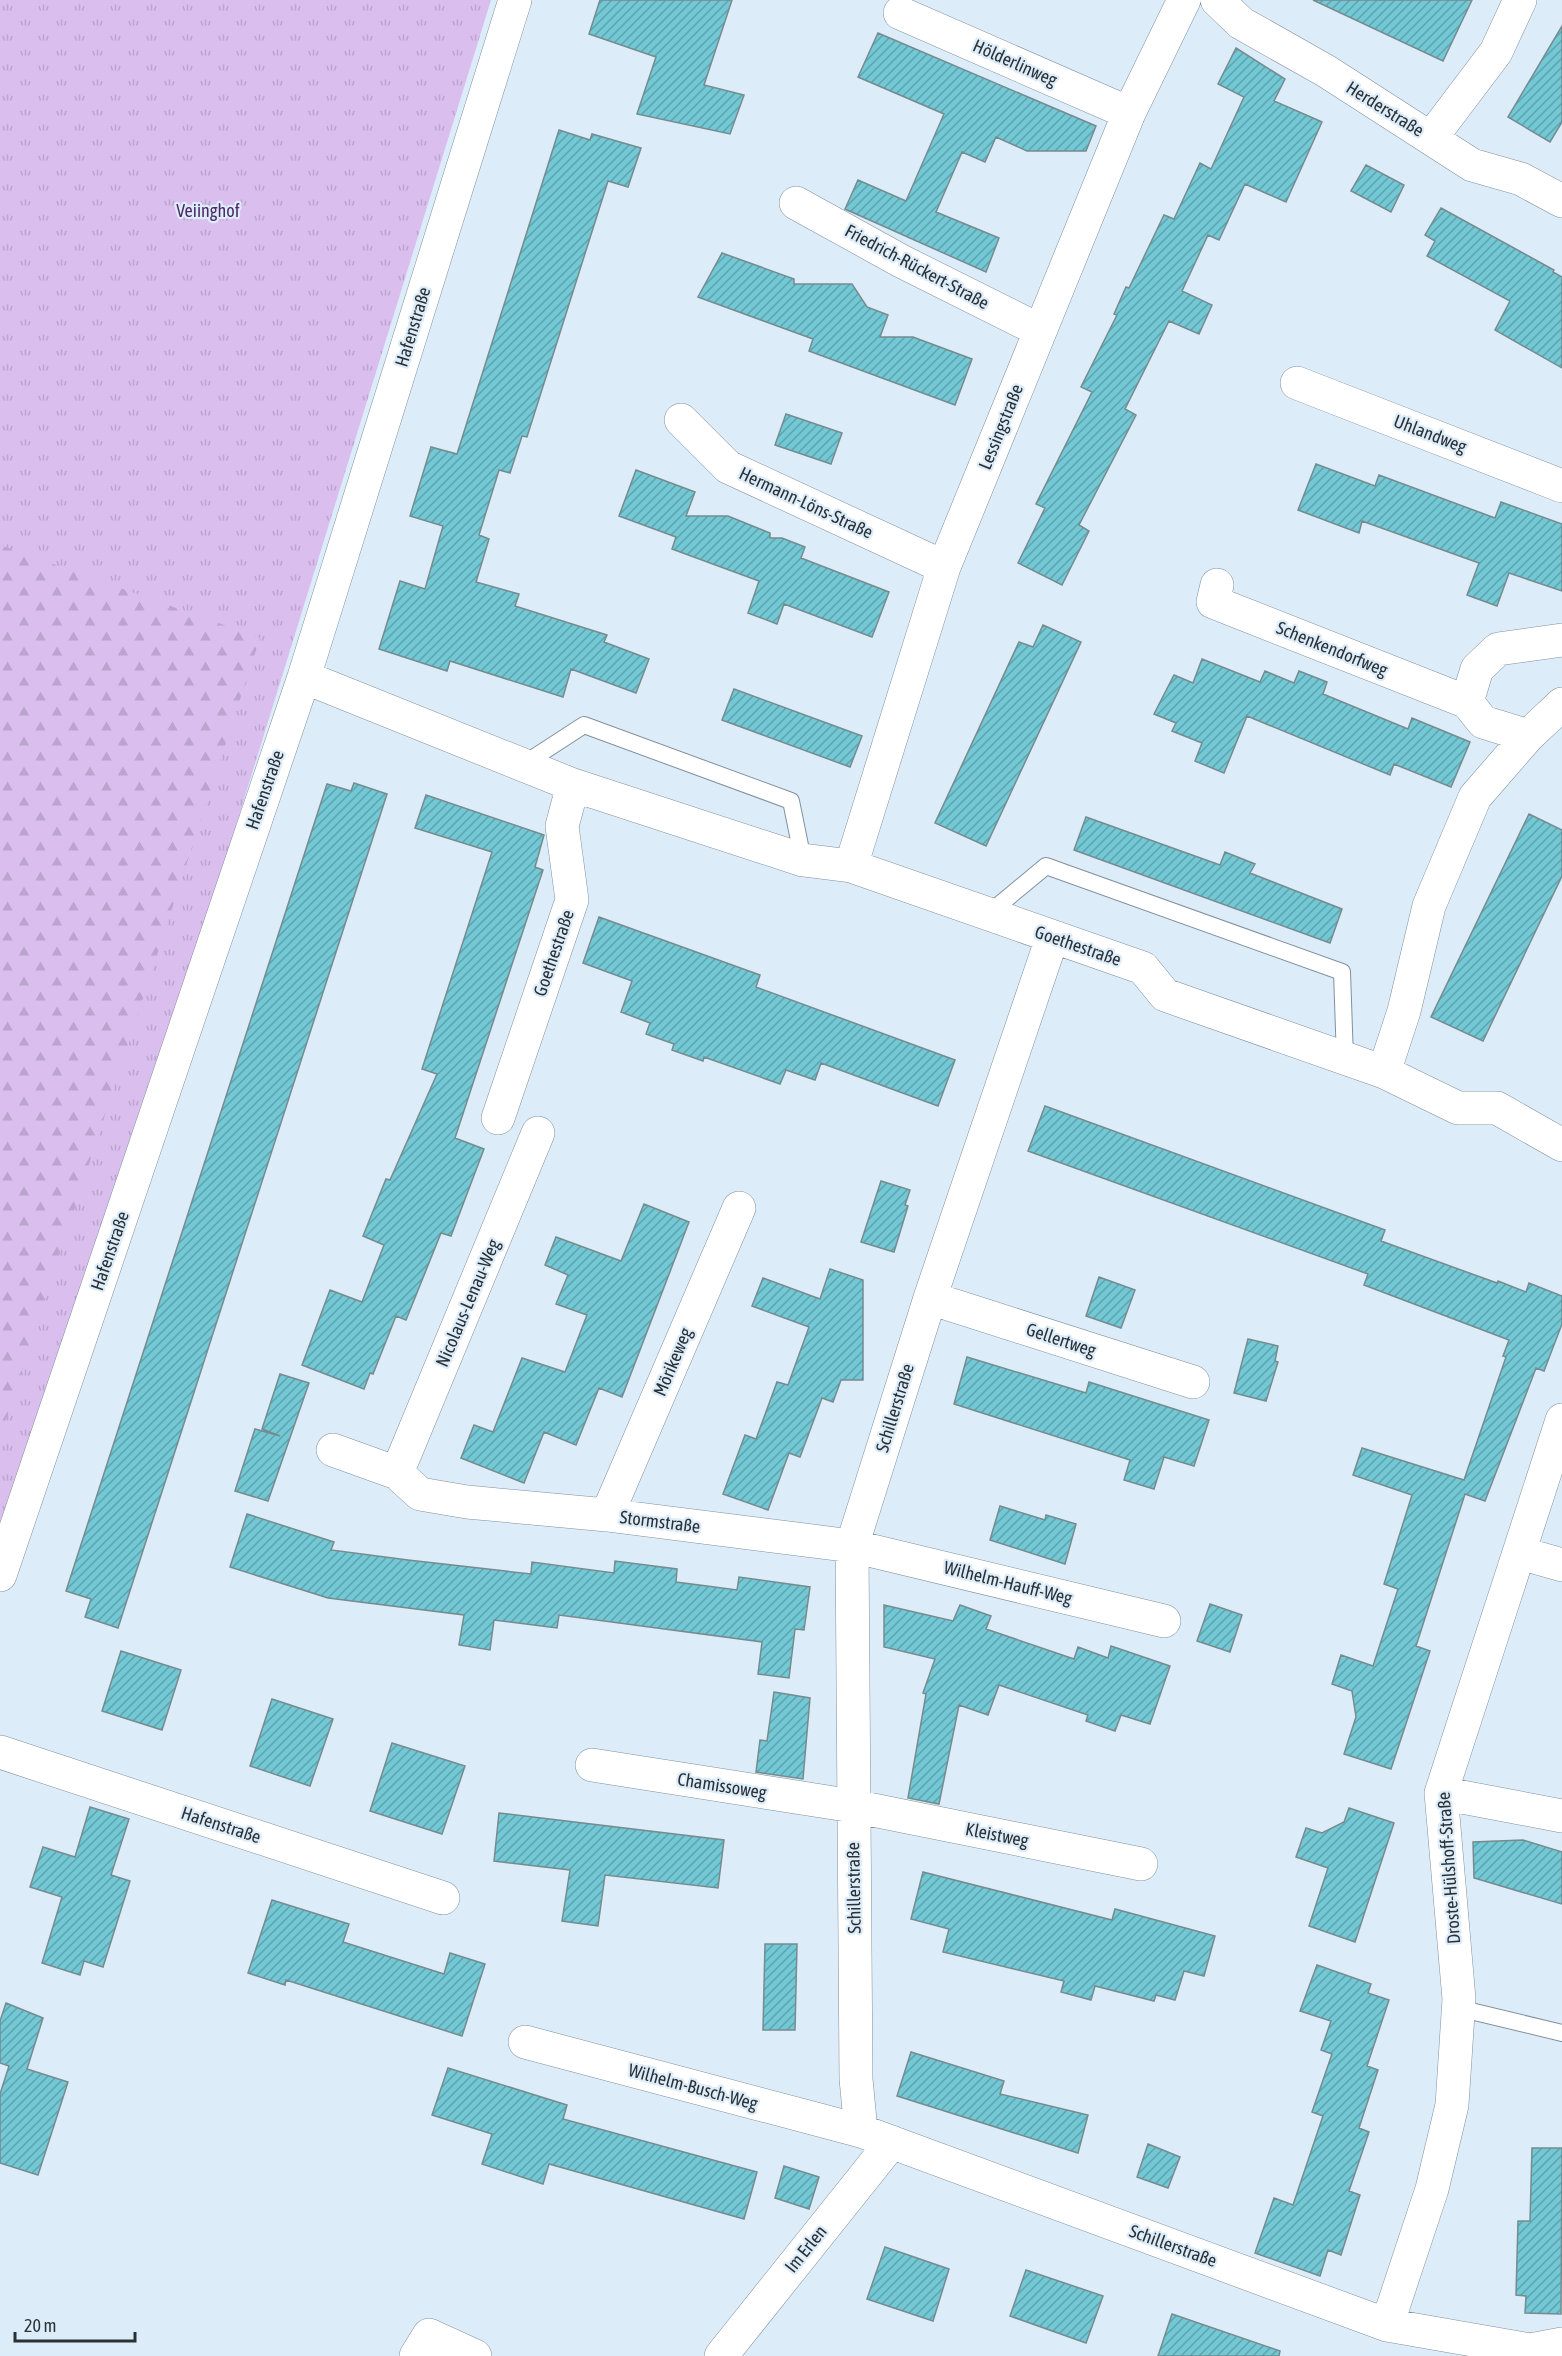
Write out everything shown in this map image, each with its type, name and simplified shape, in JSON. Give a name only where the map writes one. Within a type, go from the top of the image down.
[{"type":"street","name":"Hafenstraße","points":[[0,1575],[304,677],[515,0]]},
{"type":"street","name":"Lessingstraße","points":[[851,866],[944,567],[1129,114],[1184,0]]},
{"type":"street","name":"Herderstraße","points":[[1216,0],[1241,23],[1326,71],[1473,165],[1521,178],[1562,201]]},
{"type":"street","points":[[1431,138],[1496,52],[1520,0]]},
{"type":"street","name":"Hölderlinweg","points":[[900,13],[1129,114]]},
{"type":"street","name":"Friedrich-Rückert-Straße","points":[[796,203],[901,261],[1039,330]]},
{"type":"street","name":"Uhlandweg","points":[[1297,383],[1562,486]]},
{"type":"street","name":"Hermann-Löns-Straße","points":[[681,420],[728,468],[944,567]]},
{"type":"street","name":"Schenkendorfweg","points":[[1217,585],[1213,602],[1467,702]]},
{"type":"street","points":[[1528,736],[1482,722],[1467,702],[1478,669],[1498,649],[1562,640]]},
{"type":"street","name":"Goethestraße","points":[[304,677],[573,785],[802,860],[851,866],[1143,968],[1165,995],[1384,1072],[1458,1108],[1497,1108],[1562,1145]]},
{"type":"street","points":[[1384,1072],[1404,1011],[1429,906],[1475,797],[1528,736],[1562,704]]},
{"type":"street","name":"Goethestraße","points":[[498,1118],[572,900],[562,826],[573,785]]},
{"type":"street","name":"Schillerstraße","points":[[1052,938],[930,1298],[852,1546],[856,2079],[861,2131],[1387,2325],[1530,2350],[1562,2344]]},
{"type":"street","name":"Nicolaus-Lenau-Weg","points":[[397,1473],[538,1133]]},
{"type":"street","name":"Mörikeweg","points":[[607,1515],[739,1208]]},
{"type":"street","name":"Gellertweg","points":[[930,1298],[1193,1382]]},
{"type":"street","name":"Droste-Hülshoff-Straße","points":[[1387,2325],[1432,2188],[1452,2105],[1458,2008],[1441,1793],[1562,1420]]},
{"type":"street","points":[[333,1450],[397,1473]]},
{"type":"street","name":"Stormstraße","points":[[397,1473],[420,1494],[466,1502],[607,1515],[852,1546]]},
{"type":"street","name":"Wilhelm-Hauff-Weg","points":[[852,1546],[1164,1621]]},
{"type":"street","points":[[1520,1553],[1562,1565]]},
{"type":"street","name":"Hafenstraße","points":[[0,1752],[443,1898]]},
{"type":"street","name":"Chamissoweg","points":[[592,1765],[853,1806]]},
{"type":"street","points":[[1441,1793],[1562,1816]]},
{"type":"street","name":"Kleistweg","points":[[853,1806],[1141,1864]]},
{"type":"street","name":"Wilhelm-Busch-Weg","points":[[525,2042],[861,2131]]},
{"type":"street","name":"Im Erlen","points":[[721,2356],[892,2142]]},
{"type":"street","points":[[416,2356],[429,2335],[476,2356]]},
{"type":"lane","points":[[524,765],[584,725],[791,801],[802,860]]},
{"type":"lane","points":[[987,915],[1046,866],[1342,972],[1345,1059]]},
{"type":"lane","points":[[1458,2008],[1562,2034]]},
{"type":"green space","name":"Veiinghof","points":[[0,0],[491,0],[0,1589]]},
{"type":"green space","points":[[0,545],[260,638],[0,1438]]},
{"type":"building","points":[[600,0],[732,0],[704,85],[744,95],[730,134],[637,114],[656,57],[589,34]]},
{"type":"building","points":[[1313,0],[1472,0],[1443,61]]},
{"type":"building","points":[[1562,26],[1562,122],[1550,142],[1508,117]]},
{"type":"building","points":[[878,33],[1096,126],[1086,151],[1027,151],[996,137],[985,162],[962,152],[936,212],[999,238],[986,272],[845,209],[858,180],[906,201],[944,114],[858,77]]},
{"type":"building","points":[[1236,48],[1285,79],[1274,101],[1322,122],[1286,202],[1245,184],[1219,240],[1208,235],[1182,291],[1212,305],[1199,334],[1169,321],[1125,409],[1136,415],[1079,525],[1089,531],[1062,585],[1018,563],[1045,508],[1036,504],[1092,392],[1081,387],[1117,315],[1114,314],[1126,287],[1129,288],[1164,215],[1174,219],[1200,163],[1211,169],[1244,97],[1218,84]]},
{"type":"building","points":[[559,130],[590,140],[592,134],[641,148],[628,187],[608,181],[527,437],[522,436],[510,473],[499,470],[479,535],[489,539],[476,582],[519,594],[515,606],[607,635],[604,642],[649,659],[636,693],[571,669],[563,697],[450,661],[447,671],[379,649],[400,581],[425,589],[443,526],[410,516],[431,447],[457,454]]},
{"type":"building","points":[[1366,165],[1404,185],[1391,212],[1351,191]]},
{"type":"building","points":[[1441,208],[1554,270],[1553,272],[1562,277],[1562,368],[1495,330],[1510,301],[1427,256],[1435,241],[1425,235]]},
{"type":"building","points":[[722,253],[794,279],[794,284],[852,284],[867,307],[888,315],[880,337],[913,337],[972,359],[955,405],[809,351],[813,339],[698,297]]},
{"type":"building","points":[[786,414],[842,433],[831,464],[775,445]]},
{"type":"building","points":[[1316,464],[1375,486],[1379,475],[1495,518],[1501,502],[1562,524],[1562,591],[1509,573],[1497,606],[1467,595],[1479,563],[1362,521],[1359,533],[1298,510]]},
{"type":"building","points":[[636,470],[695,492],[686,516],[728,516],[770,533],[770,538],[782,538],[805,547],[801,558],[889,592],[872,637],[784,604],[777,624],[748,613],[759,581],[672,549],[676,537],[619,516]]},
{"type":"building","points":[[1043,625],[1081,642],[986,846],[935,823],[1019,642],[1033,647]]},
{"type":"building","points":[[1202,659],[1260,682],[1265,671],[1294,683],[1299,671],[1327,682],[1323,694],[1408,729],[1412,718],[1470,742],[1451,787],[1394,764],[1390,775],[1247,716],[1224,773],[1195,761],[1202,743],[1172,731],[1176,723],[1154,714],[1174,675],[1193,683]]},
{"type":"building","points":[[734,689],[862,736],[850,767],[722,720]]},
{"type":"building","points":[[354,783],[387,794],[118,1628],[85,1617],[91,1599],[66,1591],[327,784],[351,791]]},
{"type":"building","points":[[426,795],[544,835],[535,867],[543,870],[455,1138],[484,1149],[451,1236],[441,1233],[406,1320],[396,1316],[373,1374],[370,1373],[364,1389],[302,1365],[330,1290],[362,1302],[384,1245],[363,1236],[386,1179],[390,1180],[437,1074],[422,1069],[492,852],[415,828]]},
{"type":"building","points":[[1529,814],[1562,830],[1562,876],[1483,1041],[1431,1017]]},
{"type":"building","points":[[1086,817],[1220,865],[1225,852],[1255,864],[1250,873],[1342,909],[1330,943],[1074,850]]},
{"type":"building","points":[[599,917],[760,975],[756,987],[955,1060],[938,1106],[821,1063],[815,1080],[786,1070],[780,1084],[704,1057],[703,1061],[672,1050],[674,1044],[646,1034],[650,1023],[621,1012],[632,981],[583,963]]},
{"type":"building","points":[[1045,1106],[1385,1230],[1381,1241],[1526,1292],[1529,1283],[1562,1296],[1562,1324],[1544,1371],[1536,1368],[1485,1501],[1465,1494],[1416,1646],[1430,1651],[1391,1769],[1344,1754],[1356,1717],[1352,1691],[1332,1684],[1341,1655],[1373,1666],[1398,1589],[1384,1584],[1412,1495],[1353,1475],[1362,1448],[1464,1480],[1506,1357],[1503,1356],[1509,1340],[1364,1285],[1368,1274],[1028,1151]]},
{"type":"building","points":[[881,1181],[910,1190],[905,1205],[908,1206],[894,1252],[861,1242]]},
{"type":"building","points":[[644,1204],[689,1222],[622,1397],[599,1388],[576,1445],[544,1432],[524,1483],[461,1458],[474,1425],[493,1432],[522,1358],[565,1372],[587,1315],[556,1304],[568,1275],[545,1265],[556,1237],[621,1261]]},
{"type":"building","points":[[830,1269],[863,1280],[863,1380],[841,1380],[833,1402],[822,1398],[800,1457],[789,1453],[768,1510],[723,1494],[745,1435],[756,1439],[777,1382],[788,1385],[809,1327],[752,1306],[763,1278],[820,1299]]},
{"type":"building","points":[[1099,1277],[1135,1290],[1121,1328],[1086,1316]]},
{"type":"building","points":[[1248,1339],[1278,1346],[1275,1361],[1278,1362],[1266,1401],[1234,1393]]},
{"type":"building","points":[[967,1357],[1086,1393],[1089,1382],[1209,1420],[1194,1466],[1164,1457],[1154,1489],[1124,1480],[1130,1460],[954,1404]]},
{"type":"building","points":[[280,1374],[309,1383],[268,1501],[235,1491],[255,1429],[280,1436],[262,1429]]},
{"type":"building","points":[[1000,1506],[1045,1520],[1046,1515],[1076,1524],[1065,1564],[990,1540]]},
{"type":"building","points":[[247,1514],[334,1542],[331,1550],[408,1560],[531,1574],[532,1562],[614,1573],[615,1561],[677,1569],[676,1582],[737,1590],[739,1577],[810,1587],[804,1630],[795,1629],[789,1678],[758,1674],[762,1642],[559,1615],[557,1628],[494,1620],[490,1650],[459,1645],[464,1615],[328,1598],[230,1567]]},
{"type":"building","points":[[1210,1604],[1242,1615],[1230,1652],[1197,1641]]},
{"type":"building","points":[[884,1605],[953,1621],[960,1605],[991,1616],[986,1629],[1074,1659],[1078,1647],[1108,1658],[1111,1646],[1170,1666],[1150,1724],[1121,1715],[1115,1731],[1086,1721],[1088,1715],[999,1685],[988,1715],[959,1705],[939,1804],[908,1798],[926,1694],[923,1693],[935,1659],[884,1647]]},
{"type":"building","points":[[121,1651],[181,1670],[162,1730],[102,1711]]},
{"type":"building","points":[[774,1692],[810,1698],[803,1779],[756,1772],[760,1740],[767,1741]]},
{"type":"building","points":[[272,1699],[333,1719],[310,1786],[250,1766]]},
{"type":"building","points":[[392,1743],[465,1766],[442,1834],[370,1811]]},
{"type":"building","points":[[90,1807],[129,1819],[111,1875],[130,1881],[103,1967],[84,1961],[80,1975],[42,1963],[62,1897],[30,1887],[43,1847],[75,1857]]},
{"type":"building","points":[[1349,1808],[1394,1823],[1355,1942],[1309,1926],[1328,1868],[1296,1857],[1306,1828],[1322,1833],[1344,1822]]},
{"type":"building","points":[[499,1813],[724,1840],[718,1888],[605,1875],[598,1926],[562,1921],[570,1870],[494,1861]]},
{"type":"building","points":[[1523,1840],[1562,1852],[1562,1904],[1474,1878],[1473,1842]]},
{"type":"building","points":[[923,1872],[1112,1920],[1115,1909],[1215,1936],[1204,1976],[1184,1971],[1175,2000],[1156,1995],[1154,2001],[1095,1986],[1091,2000],[1061,1992],[1064,1981],[943,1952],[949,1929],[911,1919]]},
{"type":"building","points":[[272,1900],[349,1924],[343,1942],[444,1974],[450,1953],[485,1964],[462,2036],[286,1980],[285,1985],[248,1973]]},
{"type":"building","points":[[765,1944],[797,1944],[795,2030],[763,2030]]},
{"type":"building","points":[[1317,1965],[1371,1984],[1368,1993],[1389,2000],[1367,2066],[1378,2070],[1359,2128],[1369,2132],[1349,2191],[1360,2195],[1341,2255],[1328,2250],[1320,2276],[1255,2253],[1274,2198],[1293,2205],[1323,2116],[1312,2112],[1332,2054],[1321,2050],[1331,2021],[1300,2011]]},
{"type":"building","points":[[6,2003],[43,2018],[27,2069],[68,2082],[38,2175],[0,2163],[0,2094],[9,2066],[0,2063],[0,2021]]},
{"type":"building","points":[[911,2052],[1004,2081],[1000,2094],[1088,2115],[1078,2153],[897,2096]]},
{"type":"building","points":[[448,2068],[567,2105],[563,2119],[757,2172],[744,2219],[549,2164],[543,2184],[482,2164],[492,2134],[432,2115]]},
{"type":"building","points":[[1148,2144],[1180,2157],[1168,2188],[1137,2177]]},
{"type":"building","points":[[1532,2148],[1562,2148],[1561,2314],[1525,2313],[1526,2296],[1516,2295],[1518,2221],[1530,2221]]},
{"type":"building","points":[[784,2166],[819,2177],[809,2209],[775,2198]]},
{"type":"building","points":[[885,2247],[949,2269],[933,2321],[867,2299]]},
{"type":"building","points":[[1026,2270],[1103,2296],[1086,2343],[1010,2316]]},
{"type":"building","points":[[1172,2314],[1280,2351],[1279,2356],[1158,2356]]}]
